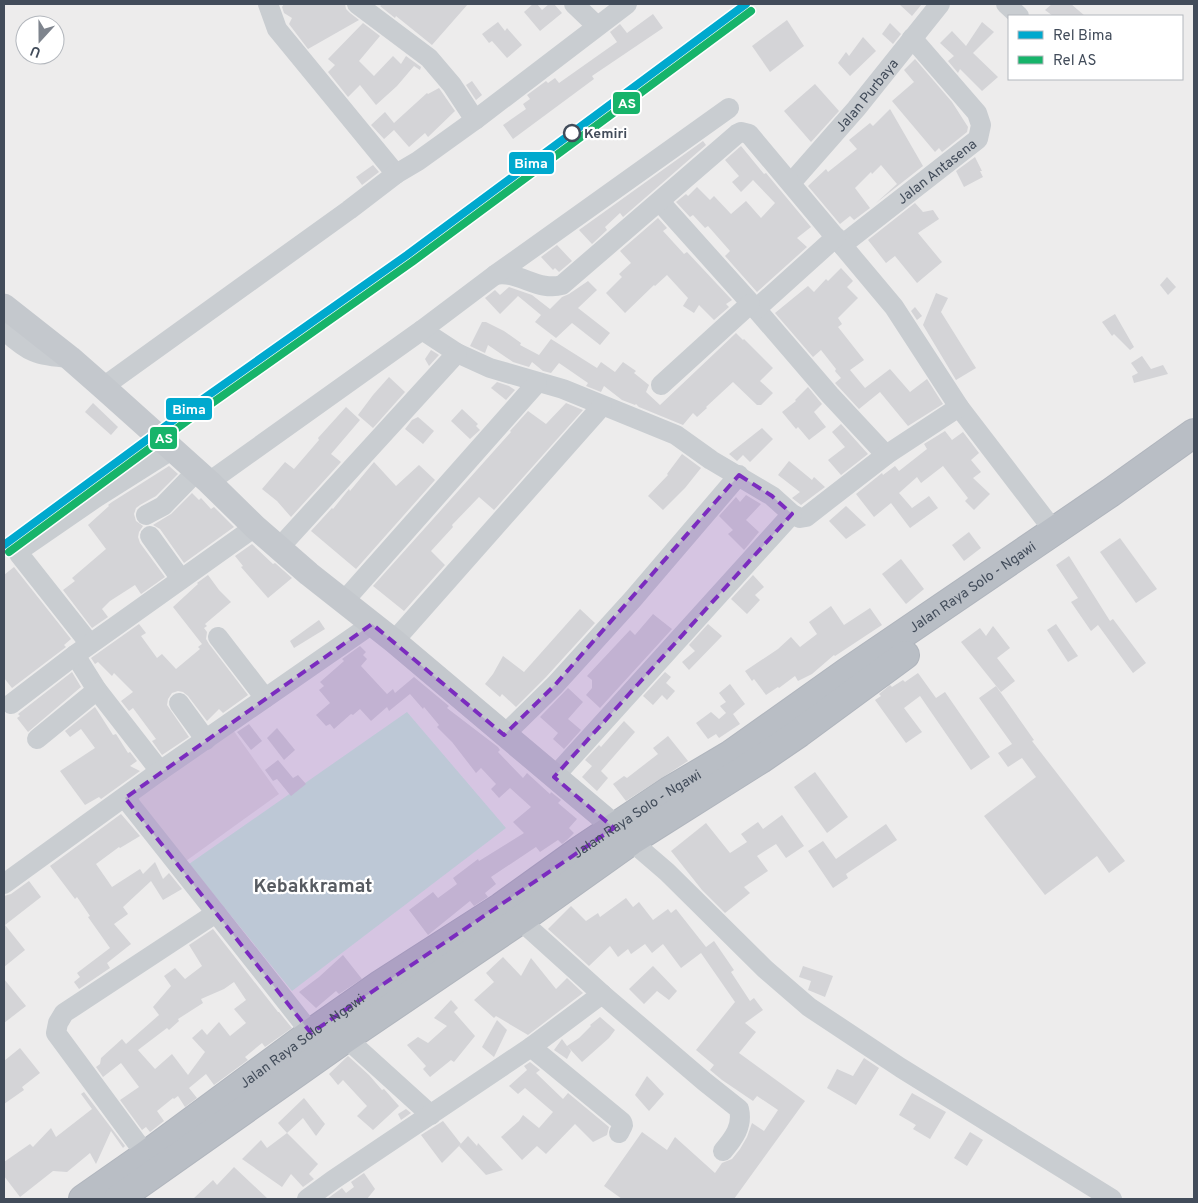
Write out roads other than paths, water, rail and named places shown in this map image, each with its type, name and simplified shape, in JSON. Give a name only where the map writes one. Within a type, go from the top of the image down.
[{"type":"highway","name":"Jalan Raya Solo - Ngawi","points":[[118,1199],[346,1038],[520,920],[623,834],[669,791],[730,754],[1110,493],[1194,433]]},
{"type":"highway","name":"Jalan Raya Solo - Ngawi","points":[[84,1199],[146,1156],[311,1033],[381,984],[501,907],[623,834],[776,749],[983,599],[1141,494],[1194,456]]},
{"type":"main road","points":[[4,306],[70,358],[103,387],[203,476],[279,548],[394,641],[623,834]]},
{"type":"street","points":[[268,4],[277,29],[396,174]]},
{"type":"street","points":[[357,4],[429,58],[452,85],[475,120]]},
{"type":"street","points":[[574,4],[597,26]]},
{"type":"street","points":[[103,387],[341,216],[396,174],[418,161],[475,120],[627,4]]},
{"type":"street","name":"Jalan Purbaya","points":[[791,183],[856,109],[940,4]]},
{"type":"street","points":[[1006,4],[1019,15]]},
{"type":"street","name":"Jalan Antasena","points":[[839,241],[978,138],[981,125],[977,113],[912,38]]},
{"type":"street","points":[[146,515],[163,506],[203,476],[422,330],[495,275],[729,108]]},
{"type":"street","points":[[495,275],[505,274],[549,287],[562,285],[741,132],[745,132],[752,136],[894,307],[959,407],[1054,530]]},
{"type":"street","points":[[660,202],[830,395],[886,455]]},
{"type":"street","points":[[661,385],[753,307],[839,241]]},
{"type":"street","points":[[4,330],[24,348],[44,356],[70,358]]},
{"type":"street","points":[[422,330],[457,353],[490,368],[569,392],[676,435],[711,460],[772,496],[792,514],[800,518],[806,517],[886,455],[959,407]]},
{"type":"street","points":[[279,548],[457,353]]},
{"type":"street","points":[[344,601],[537,383]]},
{"type":"street","points":[[394,641],[602,406]]},
{"type":"street","points":[[160,771],[97,690],[82,650],[19,554],[20,550],[96,497],[173,449]]},
{"type":"street","points":[[504,735],[556,685],[633,599],[739,475]]},
{"type":"street","points":[[554,777],[792,514]]},
{"type":"street","points":[[11,704],[82,650],[255,526]]},
{"type":"street","points":[[150,536],[181,579]]},
{"type":"street","points":[[4,884],[160,771],[372,624]]},
{"type":"street","points":[[218,637],[265,698]]},
{"type":"street","points":[[37,740],[97,690]]},
{"type":"street","points":[[179,703],[206,740]]},
{"type":"street","points":[[125,798],[311,1033]]},
{"type":"street","points":[[623,834],[667,872],[765,969],[810,1007],[901,1068],[1112,1199]]},
{"type":"street","points":[[146,1156],[56,1033],[58,1023],[64,1012],[216,913]]},
{"type":"street","points":[[520,920],[602,994],[705,1082],[739,1108],[740,1124],[736,1134],[723,1151]]},
{"type":"street","points":[[307,1199],[531,1046],[602,994]]},
{"type":"street","points":[[346,1038],[431,1115]]},
{"type":"street","points":[[531,1046],[622,1122],[623,1125],[619,1133]]},
{"type":"rail line","name":"Bima","points":[[4,545],[186,411],[407,255],[746,4]]},
{"type":"rail line","name":"AS","points":[[9,552],[191,418],[412,262],[751,11]]},
{"type":"place","name":"Kemiri","points":[[572,133]]},
{"type":"district","name":"Kebakkramat","points":[[313,885]]}]
